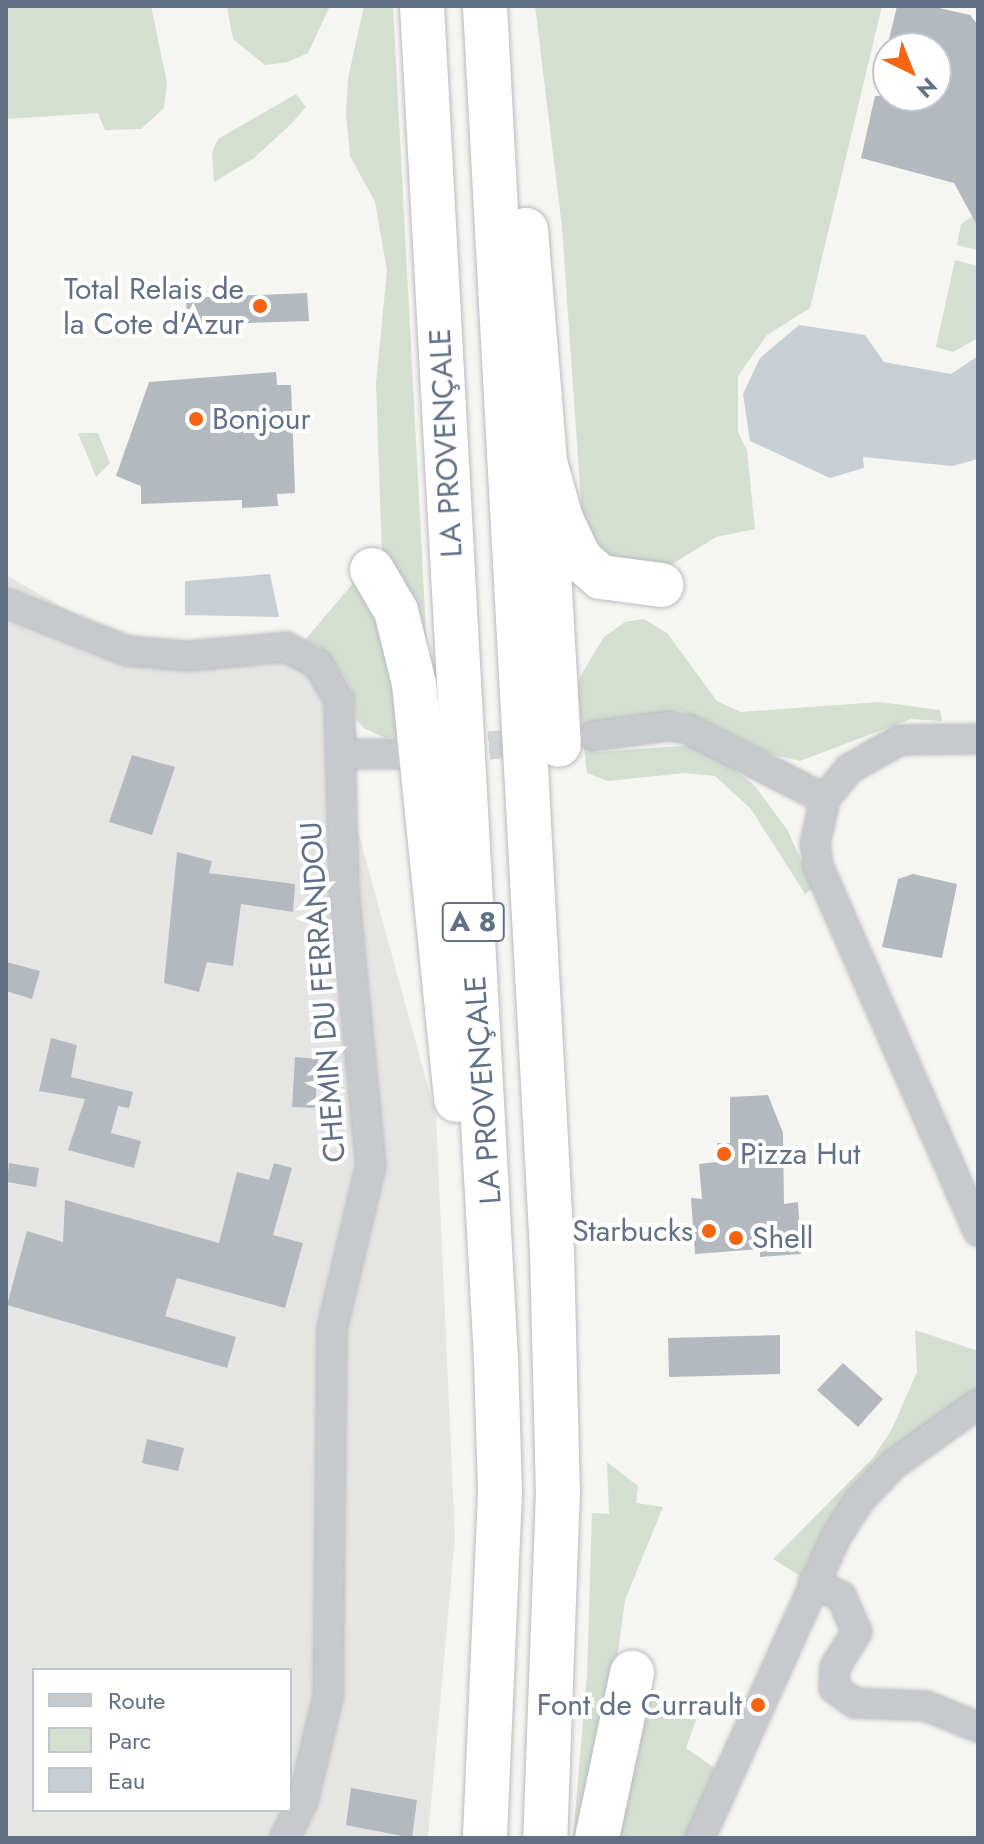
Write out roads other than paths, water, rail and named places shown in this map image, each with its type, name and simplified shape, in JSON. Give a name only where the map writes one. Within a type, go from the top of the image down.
[{"type":"highway","name":"LA PROVENÇALE","points":[[422,6],[496,1358],[500,1493],[485,1838]]},
{"type":"highway","name":"LA PROVENÇALE","points":[[485,6],[552,1251],[558,1491],[545,1838]]},
{"type":"highway","points":[[511,6],[545,462],[551,672],[576,741]]},
{"type":"highway","points":[[545,462],[561,519],[590,570],[614,583],[661,585]]},
{"type":"highway","points":[[372,570],[396,611],[414,684],[453,1086],[496,1358]]},
{"type":"highway","points":[[597,1838],[632,1673]]},
{"type":"street","name":"CHEMIN DU FERRANDOU","points":[[6,603],[127,651],[188,656],[286,647],[306,654],[339,700],[343,754],[344,891],[371,1165],[332,1329],[328,1697],[303,1801],[285,1838]]},
{"type":"street","points":[[576,741],[669,726],[688,729],[825,799]]},
{"type":"street","points":[[978,739],[900,740],[849,769],[825,799],[817,819],[818,866],[978,1231]]},
{"type":"street","points":[[343,754],[398,754]]},
{"type":"street","points":[[700,1838],[813,1583],[859,1501],[894,1464],[973,1413]]},
{"type":"street","points":[[813,1583],[841,1596],[857,1632],[835,1667],[834,1688],[855,1703],[926,1706],[978,1727]]},
{"type":"water","points":[[799,325],[865,335],[884,362],[951,374],[978,356],[978,459],[952,466],[863,457],[864,468],[830,478],[750,441],[743,394],[760,358]]},
{"type":"water","points":[[270,574],[279,617],[185,615],[185,581]]},
{"type":"tunnel","points":[[447,749],[541,741]]},
{"type":"place","name":"Total Relais de la Cote d'Azur","points":[[260,306]]},
{"type":"place","name":"Bonjour","points":[[196,419]]},
{"type":"place","name":"Pizza Hut","points":[[724,1154]]},
{"type":"place","name":"Starbucks","points":[[709,1231]]},
{"type":"place","name":"Shell","points":[[736,1238]]},
{"type":"place","name":"Font de Currault","points":[[758,1705]]}]
